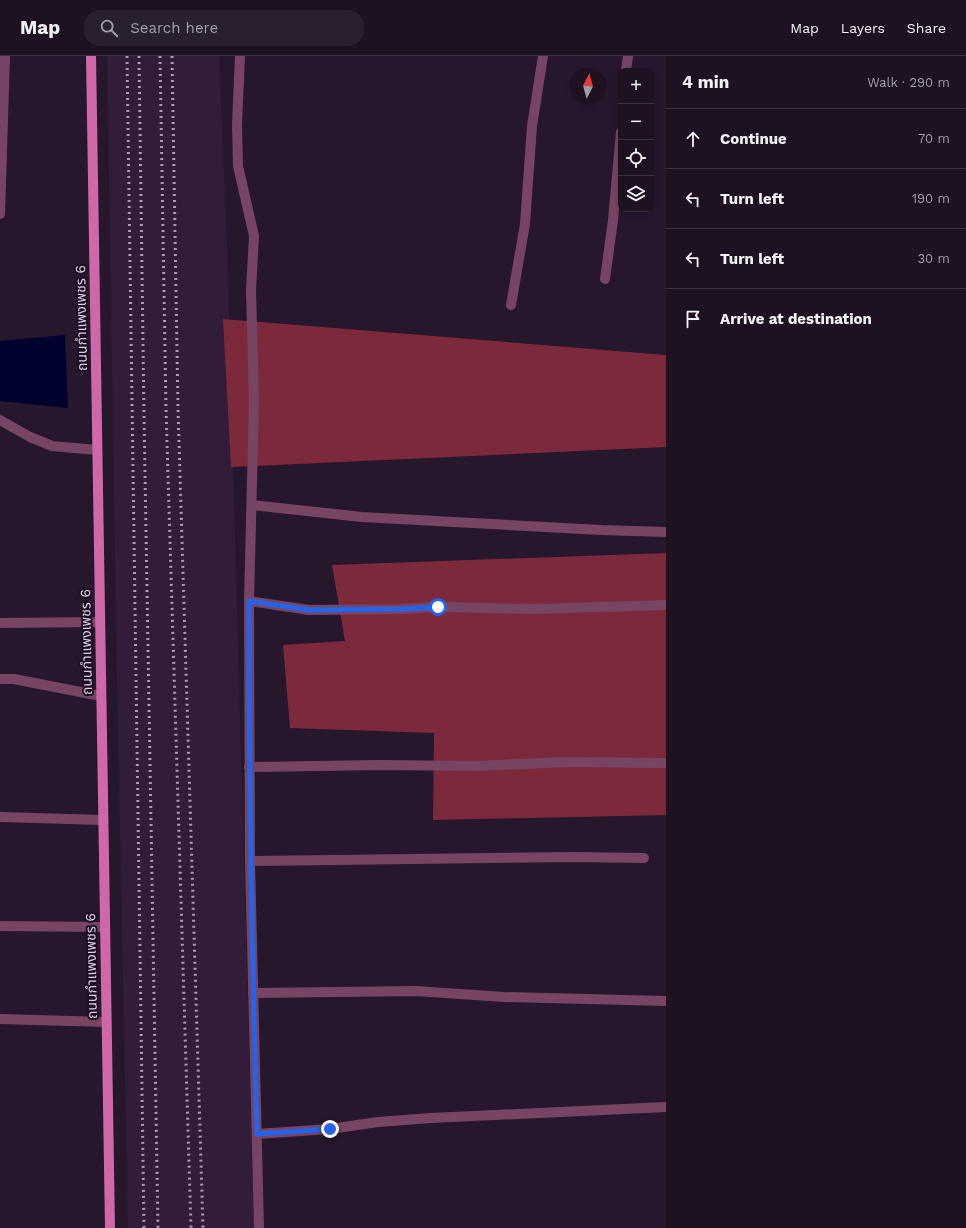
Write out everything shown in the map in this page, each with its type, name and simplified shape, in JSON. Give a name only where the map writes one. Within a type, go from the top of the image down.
[{"type":"main road","name":"ถนนกำแพงเพชร 6","points":[[91,56],[110,1228]]},
{"type":"street","points":[[0,214],[5,56]]},
{"type":"street","points":[[240,56],[237,125],[238,166],[254,236],[251,290],[254,401],[249,601],[249,767],[259,1228]]},
{"type":"street","points":[[511,305],[525,224],[532,126],[543,56]]},
{"type":"street","points":[[626,68],[628,56]]},
{"type":"street","points":[[604,279],[613,220],[620,140]]},
{"type":"street","points":[[0,420],[30,437],[52,446],[97,450]]},
{"type":"street","points":[[252,505],[370,518],[666,532]]},
{"type":"street","points":[[249,601],[309,610],[438,607],[542,608],[666,605]]},
{"type":"street","points":[[0,623],[100,622]]},
{"type":"street","points":[[0,679],[14,679],[101,696]]},
{"type":"street","points":[[249,767],[380,765],[477,766],[567,762],[666,763]]},
{"type":"street","points":[[0,817],[103,820]]},
{"type":"street","points":[[250,861],[574,857],[644,858]]},
{"type":"street","points":[[0,926],[105,927]]},
{"type":"street","points":[[253,993],[416,991],[504,997],[666,1001]]},
{"type":"street","points":[[0,1018],[106,1022]]},
{"type":"street","points":[[257,1134],[330,1129],[378,1122],[431,1118],[666,1107]]},
{"type":"shaded area","points":[[107,56],[219,56],[227,244],[254,1228],[128,1228],[117,682]]},
{"type":"shaded area","points":[[223,319],[666,355],[666,447],[231,467]]},
{"type":"shaded area","points":[[666,553],[666,815],[433,820],[434,733],[290,728],[283,645],[345,641],[332,565]]},
{"type":"water","points":[[65,335],[68,408],[0,401],[0,341]]},
{"type":"railway","points":[[127,56],[144,1228]]},
{"type":"railway","points":[[139,56],[158,1228]]},
{"type":"railway","points":[[160,56],[166,409],[191,1228]]},
{"type":"railway","points":[[172,56],[178,409],[203,1228]]},
{"type":"route","points":[[330,1129],[257,1134],[249,767],[249,601],[309,610],[438,607]]}]
